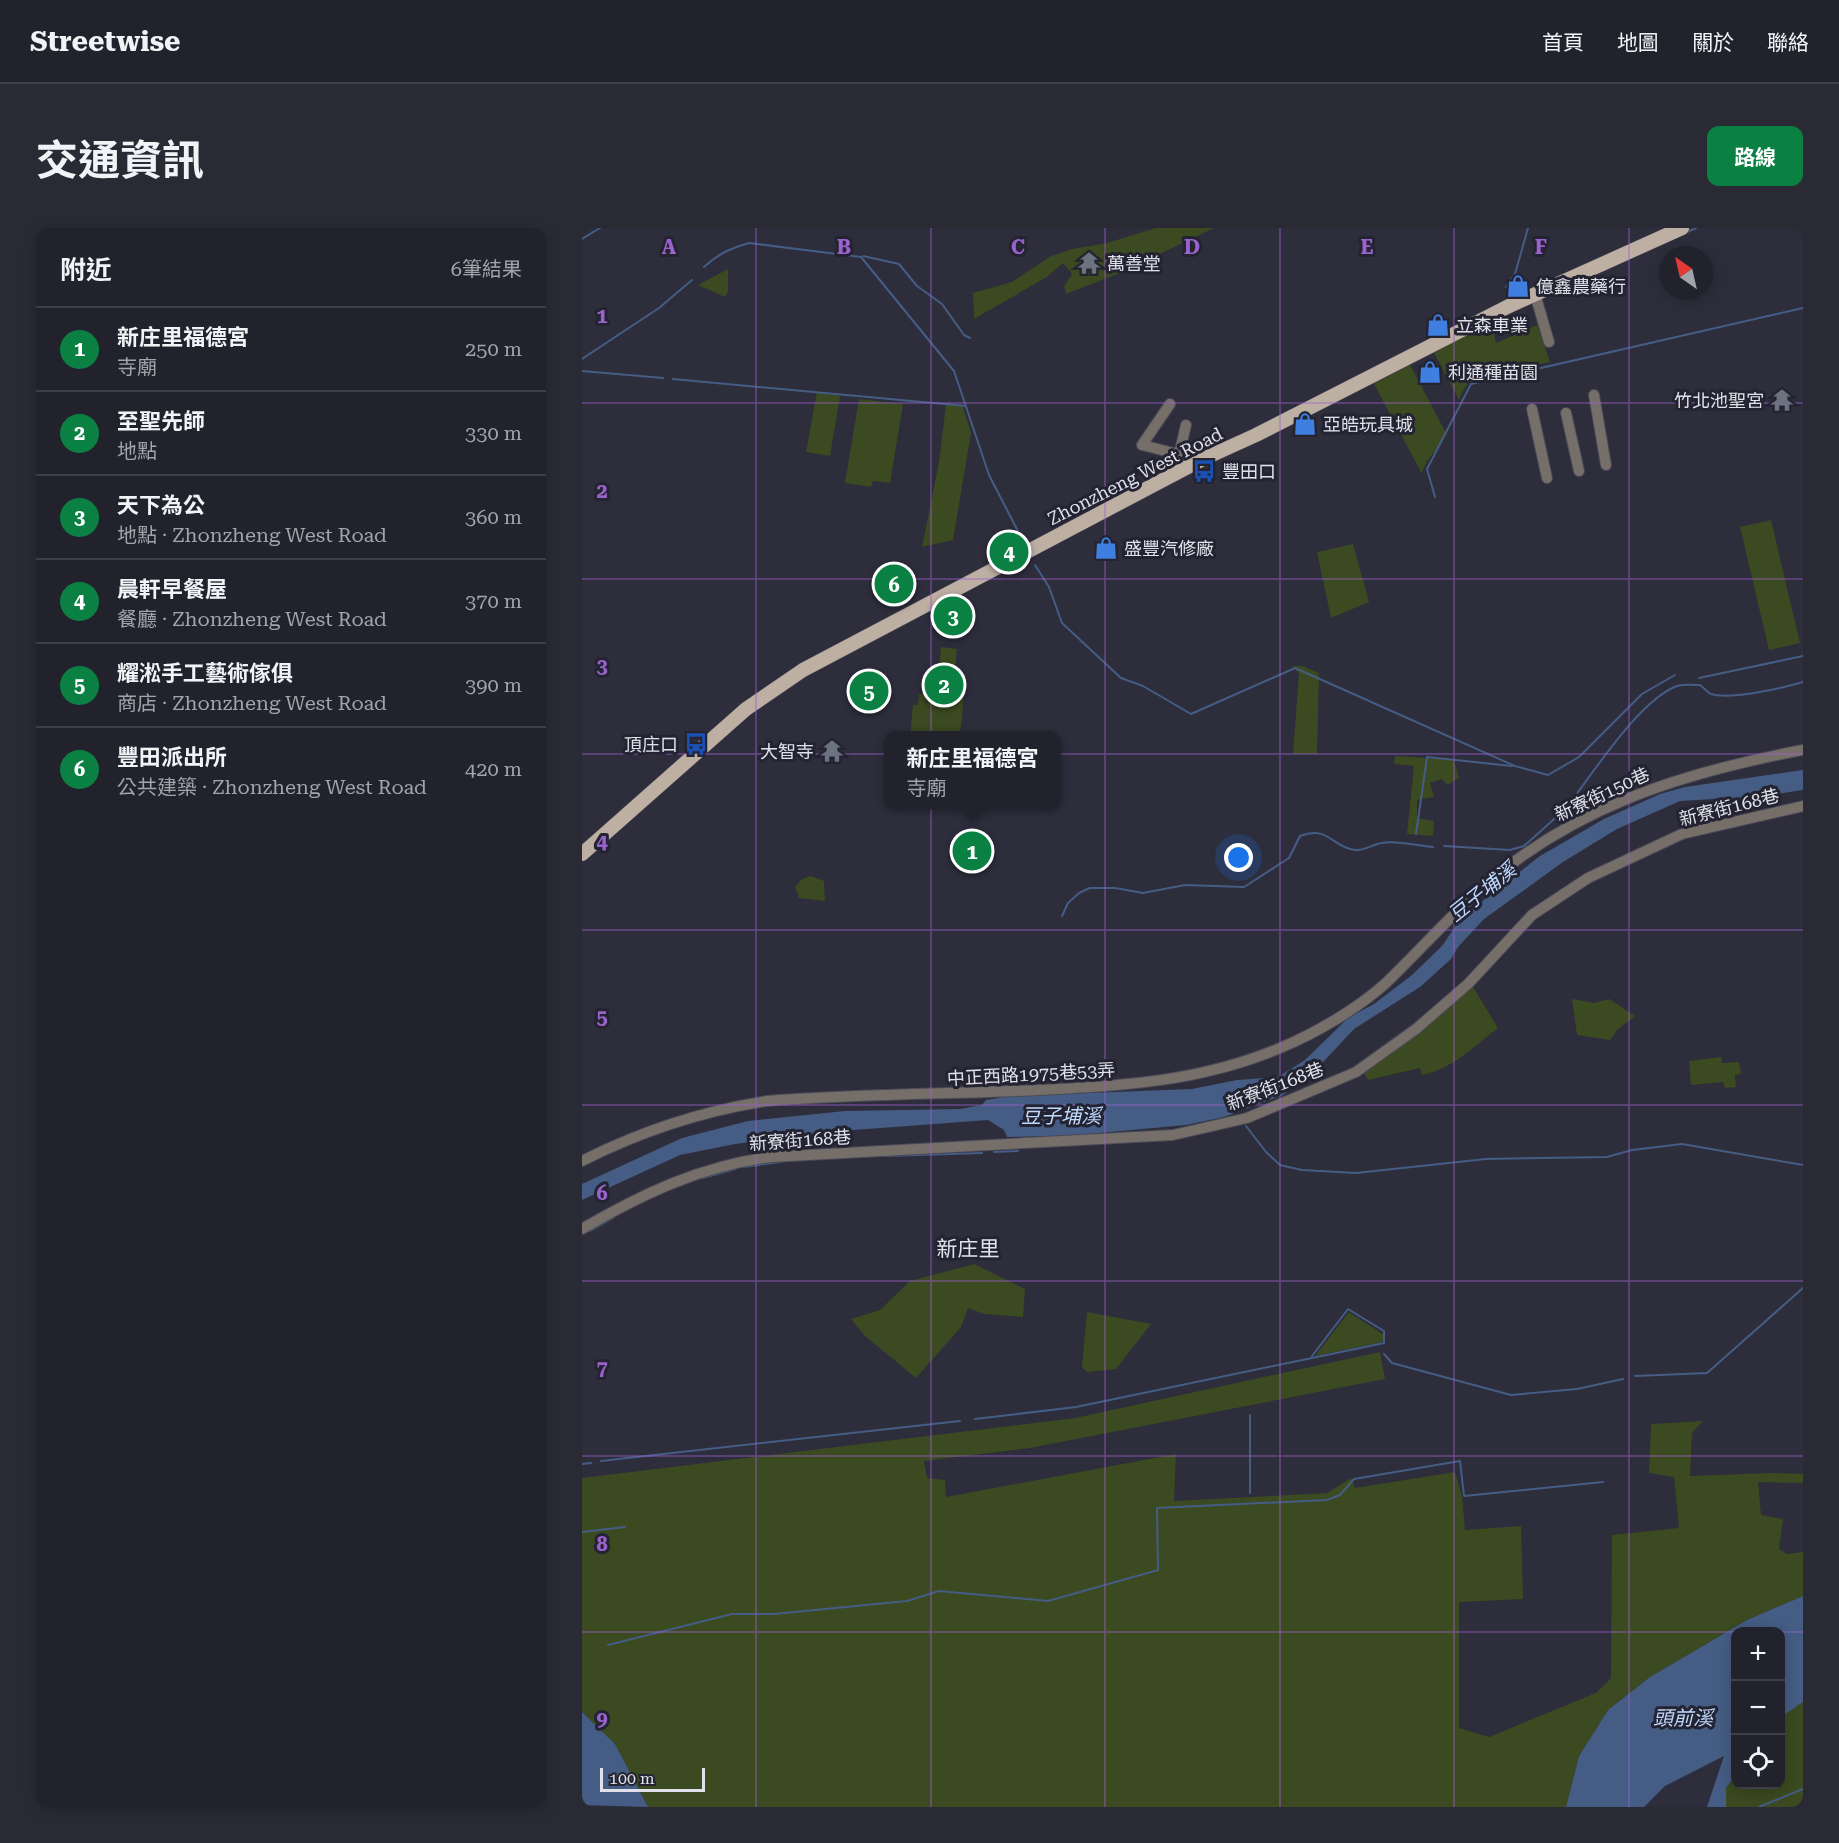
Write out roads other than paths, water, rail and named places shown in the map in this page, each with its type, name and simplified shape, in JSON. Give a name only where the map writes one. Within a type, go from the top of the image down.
[{"type":"main road","name":"Zhonzheng West Road","points":[[582,854],[746,708],[803,670],[1201,460],[1256,435],[1535,294],[1682,228]]},
{"type":"street","points":[[1535,294],[1549,342]]},
{"type":"street","points":[[1594,395],[1606,465]]},
{"type":"street","points":[[1170,404],[1142,445],[1201,460]]},
{"type":"street","points":[[1532,409],[1547,478]]},
{"type":"street","points":[[1566,413],[1579,471]]},
{"type":"street","points":[[1179,456],[1186,425]]},
{"type":"street","name":"新寮街150巷","points":[[1444,925],[1476,893],[1527,852],[1579,820],[1665,782],[1748,760],[1803,750]]},
{"type":"street","name":"新寮街168巷","points":[[582,1229],[666,1184],[738,1161],[772,1157],[1173,1136],[1247,1118],[1356,1072],[1416,1029],[1468,984],[1532,915],[1588,878],[1682,834],[1803,806]]},
{"type":"street","name":"中正西路1975巷53弄","points":[[582,1161],[614,1145],[672,1123],[734,1106],[767,1101],[1115,1086],[1178,1079],[1220,1069],[1281,1048],[1337,1017],[1384,984],[1444,925]]},
{"type":"water","name":"豆子埔溪","points":[[1803,770],[1803,790],[1764,796],[1680,801],[1617,829],[1563,862],[1484,919],[1458,947],[1451,959],[1420,987],[1354,1029],[1324,1061],[1283,1095],[1224,1117],[1186,1125],[1067,1136],[1007,1137],[1004,1130],[988,1120],[840,1131],[735,1144],[680,1155],[582,1200],[582,1184],[682,1138],[748,1121],[845,1111],[960,1109],[982,1105],[986,1100],[1011,1096],[1192,1089],[1237,1080],[1278,1077],[1305,1060],[1348,1018],[1374,1004],[1412,975],[1442,946],[1461,918],[1540,856],[1604,819],[1660,794],[1685,787]]},
{"type":"water","name":"頭前溪","points":[[1803,1596],[1803,1702],[1785,1714],[1785,1627],[1735,1627]]},
{"type":"water","name":"頭前溪","points":[[1731,1629],[1731,1781],[1726,1788],[1726,1807],[1707,1807],[1724,1756],[1665,1786],[1644,1807],[1566,1807],[1579,1756],[1608,1710],[1650,1677]]},
{"type":"water","points":[[582,1712],[615,1744],[648,1807],[582,1805]]},
{"type":"waterway","points":[[582,239],[600,228]]},
{"type":"waterway","points":[[1506,287],[1515,274],[1528,228]]},
{"type":"waterway","points":[[1685,233],[1696,228]]},
{"type":"waterway","points":[[704,267],[725,252],[749,243],[861,257],[954,371],[989,475],[1023,541]]},
{"type":"waterway","points":[[863,256],[899,264],[917,286],[942,304],[964,335],[970,338]]},
{"type":"waterway","points":[[582,359],[659,308],[692,280]]},
{"type":"waterway","points":[[1435,497],[1427,469],[1471,384],[1803,308]]},
{"type":"waterway","points":[[582,371],[663,378]]},
{"type":"waterway","points":[[673,379],[966,406]]},
{"type":"waterway","points":[[1035,565],[1049,587],[1062,623],[1121,678],[1143,686],[1191,714],[1295,668],[1515,766],[1548,775],[1579,757],[1642,694],[1675,675]]},
{"type":"waterway","points":[[1699,678],[1803,656]]},
{"type":"waterway","points":[[1566,808],[1632,722],[1647,706],[1677,686],[1700,685],[1711,694],[1731,696],[1803,682]]},
{"type":"waterway","points":[[1416,834],[1427,757],[1512,766]]},
{"type":"waterway","points":[[1444,846],[1510,850],[1524,846],[1562,812]]},
{"type":"waterway","points":[[1062,916],[1068,903],[1079,893],[1090,888],[1115,888],[1143,893],[1185,885],[1244,887],[1289,858],[1300,836],[1310,833],[1324,835],[1340,845],[1355,850],[1388,842],[1433,847]]},
{"type":"waterway","points":[[1246,1126],[1266,1152],[1280,1165],[1302,1170],[1356,1173],[1486,1159],[1607,1157],[1632,1150],[1682,1144],[1803,1165]]},
{"type":"waterway","points":[[994,1152],[1018,1151]]},
{"type":"waterway","points":[[886,1156],[982,1153]]},
{"type":"waterway","points":[[744,1167],[780,1162]]},
{"type":"waterway","points":[[703,1178],[735,1169]]},
{"type":"waterway","points":[[590,1231],[613,1218]]},
{"type":"waterway","points":[[1635,1376],[1707,1373],[1803,1288]]},
{"type":"waterway","points":[[975,1419],[1076,1407],[1384,1343],[1384,1331],[1348,1309],[1312,1356]]},
{"type":"waterway","points":[[1384,1354],[1392,1363],[1511,1395],[1577,1389],[1623,1379]]},
{"type":"waterway","points":[[1250,1415],[1250,1493]]},
{"type":"waterway","points":[[601,1461],[960,1421]]},
{"type":"waterway","points":[[608,1645],[732,1614],[774,1614],[907,1601],[939,1591],[1048,1601],[1158,1570],[1157,1508],[1327,1500],[1340,1495],[1354,1479],[1460,1461],[1464,1496],[1603,1482]]},
{"type":"waterway","points":[[582,1464],[591,1463]]},
{"type":"waterway","points":[[582,1532],[625,1527]]},
{"type":"waterway","points":[[1759,1807],[1803,1789]]},
{"type":"place","name":"萬善堂","points":[[1089,263]]},
{"type":"place","name":"億鑫農藥行","points":[[1518,286]]},
{"type":"place","name":"立森車業","points":[[1438,325]]},
{"type":"place","name":"利通種苗園","points":[[1430,372]]},
{"type":"place","name":"竹北池聖宮","points":[[1782,400]]},
{"type":"place","name":"亞皓玩具城","points":[[1305,424]]},
{"type":"place","name":"豐田口","points":[[1204,471]]},
{"type":"place","name":"盛豐汽修廠","points":[[1106,548]]},
{"type":"place","name":"晨軒早餐屋","points":[[1009,552]]},
{"type":"place","name":"豐田派出所","points":[[894,584]]},
{"type":"place","name":"天下為公","points":[[953,616]]},
{"type":"place","name":"至聖先師","points":[[944,685]]},
{"type":"place","name":"耀淞手工藝術傢俱","points":[[869,691]]},
{"type":"place","name":"頂庄口","points":[[696,744]]},
{"type":"place","name":"大智寺","points":[[832,751]]},
{"type":"place","name":"新庄里福德宮","points":[[972,851]]},
{"type":"district","name":"新庄里","points":[[968,1249]]}]
